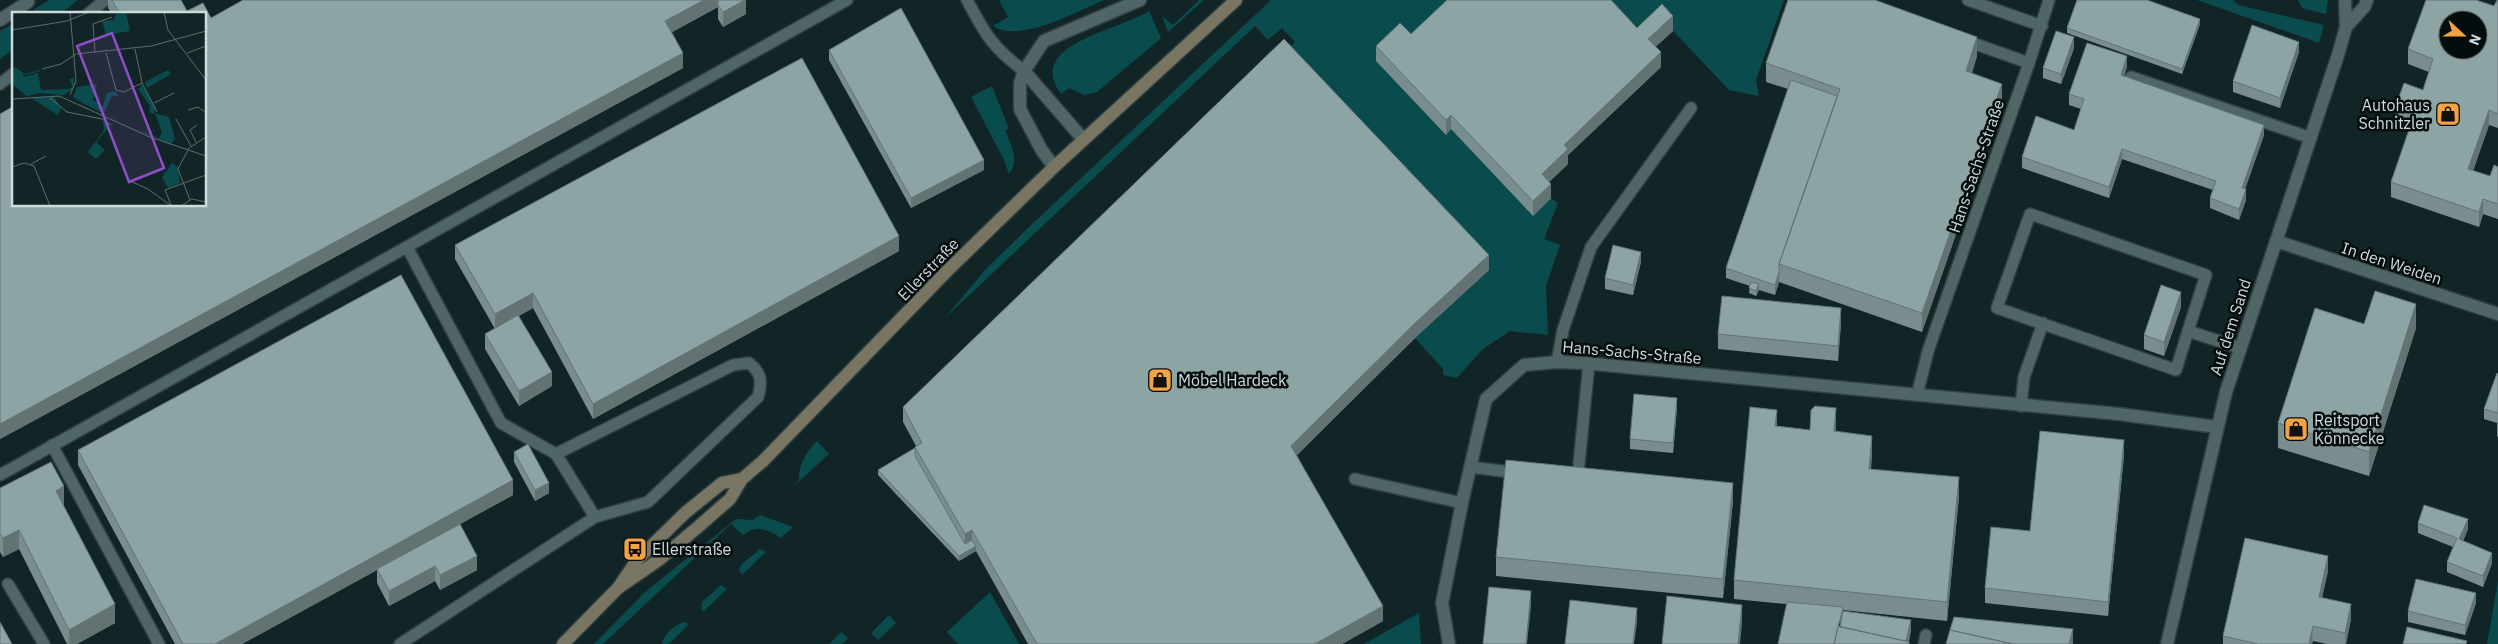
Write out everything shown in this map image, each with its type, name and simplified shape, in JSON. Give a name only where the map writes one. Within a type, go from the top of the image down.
[{"type":"main road","name":"Ellerstraße","points":[[618,588],[660,559],[730,499],[742,479],[763,461],[948,271],[1054,166],[1236,0]]},
{"type":"main road","name":"Ellerstraße","points":[[563,644],[618,588],[637,560],[685,513],[722,483],[742,479]]},
{"type":"street","points":[[1054,166],[1041,149],[1020,109],[1020,83],[1024,71],[1044,41],[1140,0]]},
{"type":"street","name":"Auf dem Sand","points":[[2167,644],[2217,427],[2240,348],[2311,138],[2346,27],[2345,0]]},
{"type":"street","name":"Auf dem Sand","points":[[2346,27],[2367,0]]},
{"type":"street","points":[[13,12],[30,1]]},
{"type":"street","points":[[0,20],[12,12]]},
{"type":"street","points":[[1024,71],[1083,139]]},
{"type":"street","name":"In den Weiden","points":[[2276,241],[2498,314]]},
{"type":"street","name":"Hans-Sachs-Straße","points":[[1449,644],[1442,603],[1462,503],[1486,399],[1524,365],[1557,362],[1590,364],[2119,414],[2217,427]]},
{"type":"lane","points":[[90,12],[105,0]]},
{"type":"lane","points":[[0,475],[847,0]]},
{"type":"lane","points":[[967,0],[988,41],[1024,71]]},
{"type":"lane","points":[[1968,0],[2042,26]]},
{"type":"lane","name":"Hans-Sachs-Straße","points":[[1917,395],[1928,351],[2042,26],[2049,0]]},
{"type":"lane","points":[[1956,37],[2029,63]]},
{"type":"lane","points":[[0,84],[12,75]]},
{"type":"lane","points":[[2131,78],[2311,138]]},
{"type":"lane","points":[[1557,362],[1563,330],[1591,247],[1691,108]]},
{"type":"lane","points":[[2030,214],[2206,275],[2188,331],[2176,370],[1997,308],[2030,214]]},
{"type":"lane","points":[[407,247],[501,423],[556,454],[595,517]]},
{"type":"lane","points":[[2021,406],[2024,378],[2043,323]]},
{"type":"lane","points":[[2188,331],[2240,348]]},
{"type":"lane","points":[[400,644],[595,517],[648,502],[758,397],[762,383],[758,370],[748,363],[733,365],[556,454]]},
{"type":"lane","points":[[1580,464],[1590,364]]},
{"type":"lane","points":[[52,446],[159,644]]},
{"type":"lane","points":[[1470,467],[1531,475]]},
{"type":"lane","points":[[1355,479],[1462,503]]},
{"type":"lane","points":[[8,584],[44,644]]},
{"type":"shaded area","points":[[49,0],[78,0],[63,12],[30,12]]},
{"type":"shaded area","points":[[999,0],[1104,0],[1064,18],[1033,29],[1004,31],[993,26],[1008,17]]},
{"type":"shaded area","points":[[1199,0],[1204,0],[1168,32],[1162,16],[1173,25]]},
{"type":"shaded area","points":[[1271,0],[1462,0],[1445,135],[1451,129],[1558,203],[1544,239],[1560,245],[1546,286],[1548,335],[1510,331],[1483,349],[1457,378],[1443,375],[1443,369],[1415,338],[1489,270],[1284,53],[1295,42],[1282,28],[1268,40],[1255,26],[945,318],[985,270],[1030,226]]},
{"type":"shaded area","points":[[1597,0],[1784,0],[1756,80],[1759,96],[1729,90],[1662,19],[1637,42]]},
{"type":"shaded area","points":[[2197,0],[2233,0],[2238,5],[2324,25],[2319,43]]},
{"type":"shaded area","points":[[2298,0],[2328,0],[2326,14],[2302,8]]},
{"type":"shaded area","points":[[1149,11],[1161,38],[1097,92],[1084,95],[1069,88],[1061,94],[1053,77],[1055,63],[1065,51],[1099,32]]},
{"type":"shaded area","points":[[12,24],[12,50],[0,59],[0,31]]},
{"type":"shaded area","points":[[992,86],[1009,129],[1005,130],[1012,147],[1014,163],[1009,174],[1004,160],[971,97]]},
{"type":"shaded area","points":[[817,441],[829,454],[793,487],[799,480],[800,469],[804,459]]},
{"type":"shaded area","points":[[760,515],[793,527],[781,538],[762,529],[753,530],[743,535],[731,524],[603,644],[594,644],[645,592],[736,519],[753,520]]},
{"type":"shaded area","points":[[760,549],[766,552],[742,575],[739,571],[741,565]]},
{"type":"shaded area","points":[[2498,581],[2498,644],[2487,644]]},
{"type":"shaded area","points":[[721,585],[727,589],[703,612],[701,608],[702,602]]},
{"type":"shaded area","points":[[990,592],[1019,644],[958,644],[947,632]]},
{"type":"shaded area","points":[[1419,613],[1421,644],[1364,644]]},
{"type":"shaded area","points":[[889,615],[896,623],[878,640],[871,633]]},
{"type":"shaded area","points":[[686,622],[688,625],[669,644],[662,644],[671,630],[679,624]]},
{"type":"shaded area","points":[[841,632],[848,638],[842,644],[829,644]]},
{"type":"building","points":[[112,0],[181,0],[187,11],[203,3],[211,18],[243,0],[704,0],[665,21],[683,53],[0,424],[0,114],[12,107],[12,206],[206,206],[206,12],[119,12]]},
{"type":"building","points":[[718,0],[745,0],[723,12],[718,5]]},
{"type":"building","points":[[1447,0],[1611,0],[1637,28],[1662,4],[1673,16],[1648,39],[1661,52],[1564,145],[1568,149],[1542,174],[1551,184],[1533,201],[1451,115],[1446,120],[1376,46],[1400,23],[1411,34]]},
{"type":"building","points":[[1788,0],[1875,0],[1977,37],[1966,71],[2002,84],[1922,313],[1779,264],[1840,89],[1766,63]]},
{"type":"building","points":[[2077,0],[2147,0],[2200,19],[2182,69],[2067,28]]},
{"type":"building","name":"Autohaus Schnitzler","points":[[2426,0],[2476,0],[2494,6],[2498,0],[2498,114],[2489,110],[2468,169],[2490,176],[2494,165],[2498,167],[2498,204],[2483,199],[2479,212],[2391,182],[2414,115],[2395,108],[2404,83],[2423,90],[2433,59],[2408,49]]},
{"type":"building","points":[[901,8],[984,160],[911,198],[829,50]]},
{"type":"building","points":[[2252,25],[2299,42],[2280,98],[2233,81]]},
{"type":"building","points":[[2056,31],[2074,37],[2061,74],[2043,68]]},
{"type":"building","name":"Möbel Hardeck","points":[[1284,39],[1489,255],[1415,323],[1291,446],[1383,606],[1315,644],[1037,644],[972,530],[965,534],[915,447],[922,443],[903,407]]},
{"type":"building","points":[[2087,43],[2127,56],[2121,75],[2264,125],[2242,188],[2246,189],[2239,209],[2210,198],[2216,181],[2122,149],[2109,187],[2022,157],[2036,116],[2074,130],[2084,99],[2069,94]]},
{"type":"building","points":[[802,58],[899,236],[593,404],[533,293],[495,314],[455,245]]},
{"type":"building","points":[[1791,80],[1837,96],[1779,264],[1775,285],[1726,268]]},
{"type":"building","points":[[1613,245],[1641,252],[1633,285],[1605,278]]},
{"type":"building","points":[[401,275],[513,480],[215,644],[183,644],[78,450]]},
{"type":"building","points":[[1751,282],[1759,284],[1756,291],[1749,288]]},
{"type":"building","points":[[2161,285],[2181,292],[2164,342],[2144,335]]},
{"type":"building","points":[[2375,291],[2416,304],[2369,452],[2278,423],[2315,308],[2364,324]]},
{"type":"building","points":[[1722,296],[1841,308],[1838,346],[1718,334]]},
{"type":"building","points":[[518,315],[552,372],[519,391],[485,334]]},
{"type":"building","points":[[2498,374],[2498,413],[2484,409]]},
{"type":"building","points":[[1634,394],[1677,398],[1673,443],[1630,439]]},
{"type":"building","points":[[1815,406],[1836,408],[1834,431],[1872,436],[1869,469],[1959,477],[1947,602],[1734,580],[1750,407],[1777,410],[1775,426],[1810,430],[1811,410]]},
{"type":"building","points":[[2040,431],[2124,440],[2108,602],[1985,588],[1991,527],[2030,531]]},
{"type":"building","points":[[528,444],[549,483],[535,490],[514,452]]},
{"type":"building","points":[[915,448],[915,456],[965,544],[972,540],[976,546],[959,556],[878,470]]},
{"type":"building","points":[[1506,460],[1733,483],[1723,579],[1496,557]]},
{"type":"building","points":[[51,462],[64,486],[56,491],[115,604],[69,630],[19,530],[3,538],[0,533],[0,488]]},
{"type":"building","points":[[2424,505],[2468,519],[2459,539],[2492,553],[2483,576],[2447,562],[2457,538],[2418,523]]},
{"type":"building","points":[[460,524],[477,556],[440,575],[435,566],[389,591],[377,569]]},
{"type":"building","points":[[2245,538],[2328,556],[2319,597],[2351,604],[2345,633],[2313,626],[2309,644],[2258,644],[2223,636]]},
{"type":"building","points":[[2416,579],[2476,593],[2465,625],[2408,611]]},
{"type":"building","points":[[1489,587],[1531,591],[1526,644],[1483,644]]},
{"type":"building","points":[[1667,596],[1742,605],[1738,644],[1662,644]]},
{"type":"building","points":[[1570,600],[1637,608],[1633,644],[1565,644]]},
{"type":"building","points":[[1787,602],[1843,607],[1834,644],[1778,644]]},
{"type":"building","points":[[1843,611],[1911,620],[1906,641],[1840,627]]},
{"type":"building","points":[[1954,617],[2073,629],[2069,644],[2013,644],[1950,630]]},
{"type":"building","points":[[0,622],[12,644],[0,644]]},
{"type":"building","points":[[1838,626],[1909,642],[1909,644],[1834,644]]},
{"type":"building","points":[[2407,627],[2467,641],[2466,644],[2403,644]]},
{"type":"building","points":[[1950,630],[2013,644],[1946,644]]},
{"type":"place","name":"Autohaus Schnitzler","points":[[2448,114]]},
{"type":"place","name":"Möbel Hardeck","points":[[1160,380]]},
{"type":"place","name":"Reitsport Könnecke","points":[[2296,429]]},
{"type":"place","name":"Ellerstraße","points":[[635,549]]}]
